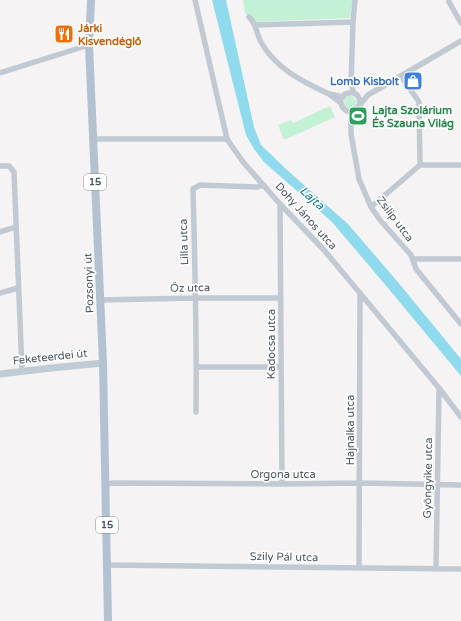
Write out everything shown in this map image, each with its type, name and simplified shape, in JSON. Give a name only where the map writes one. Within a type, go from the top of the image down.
[{"type":"main road","name":"Pozsonyi út","points":[[91,0],[90,45],[103,364],[108,565]]},
{"type":"main road","name":"Feketeerdei út","points":[[0,374],[103,364]]},
{"type":"main road","name":"15","points":[[108,565],[108,621]]},
{"type":"street","name":"Dohy János utca","points":[[195,0],[227,139],[243,162],[280,204],[324,250],[439,388],[461,417]]},
{"type":"street","points":[[341,103],[351,84],[355,0]]},
{"type":"street","points":[[449,0],[461,23]]},
{"type":"street","points":[[249,17],[261,42],[272,58],[287,71],[329,94],[341,103],[347,110],[351,119]]},
{"type":"street","points":[[254,25],[353,22]]},
{"type":"street","points":[[351,119],[354,111],[368,95],[461,41]]},
{"type":"street","points":[[0,73],[90,45]]},
{"type":"street","points":[[401,76],[419,102],[420,165]]},
{"type":"street","points":[[351,84],[360,102],[359,106]]},
{"type":"street","points":[[329,94],[368,95]]},
{"type":"street","points":[[347,110],[354,111]]},
{"type":"street","name":"Zsilip utca","points":[[351,119],[351,134],[359,179],[371,207],[380,220],[411,255],[416,269],[461,324]]},
{"type":"street","points":[[93,139],[227,139]]},
{"type":"street","points":[[371,207],[420,165],[461,165]]},
{"type":"street","points":[[0,166],[9,166],[14,172],[22,371]]},
{"type":"street","name":"Lilla utca","points":[[196,412],[197,367],[193,189],[200,185],[257,187],[264,185]]},
{"type":"street","name":"Kadocsa utca","points":[[280,204],[282,484]]},
{"type":"street","points":[[0,232],[16,227]]},
{"type":"street","points":[[413,259],[461,259]]},
{"type":"street","points":[[0,293],[18,288]]},
{"type":"street","name":"Hajnalka utca","points":[[359,568],[360,293]]},
{"type":"street","name":"Őz utca","points":[[100,300],[280,298]]},
{"type":"street","points":[[197,367],[281,367]]},
{"type":"street","name":"Gyöngyike utca","points":[[436,569],[439,388]]},
{"type":"street","name":"Orgona utca","points":[[106,484],[360,483],[461,485]]},
{"type":"street","name":"Szily Pál utca","points":[[108,565],[461,569]]},
{"type":"green space","points":[[243,0],[353,0],[350,18],[251,22],[245,12]]},
{"type":"green space","points":[[348,96],[352,96],[356,102],[352,108],[348,108],[344,104],[344,100]]},
{"type":"green space","points":[[330,106],[335,117],[284,140],[278,125],[291,120],[293,123]]},
{"type":"water","name":"Lajta","points":[[212,0],[226,0],[254,127],[261,145],[348,224],[461,359],[461,376],[332,222],[264,162],[254,149],[246,135]]},
{"type":"place","name":"Járki Kisvendéglő","points":[[64,34]]},
{"type":"place","name":"Lomb Kisbolt","points":[[413,81]]},
{"type":"place","name":"Lajta Szolárium És Szauna Világ","points":[[358,116]]}]
